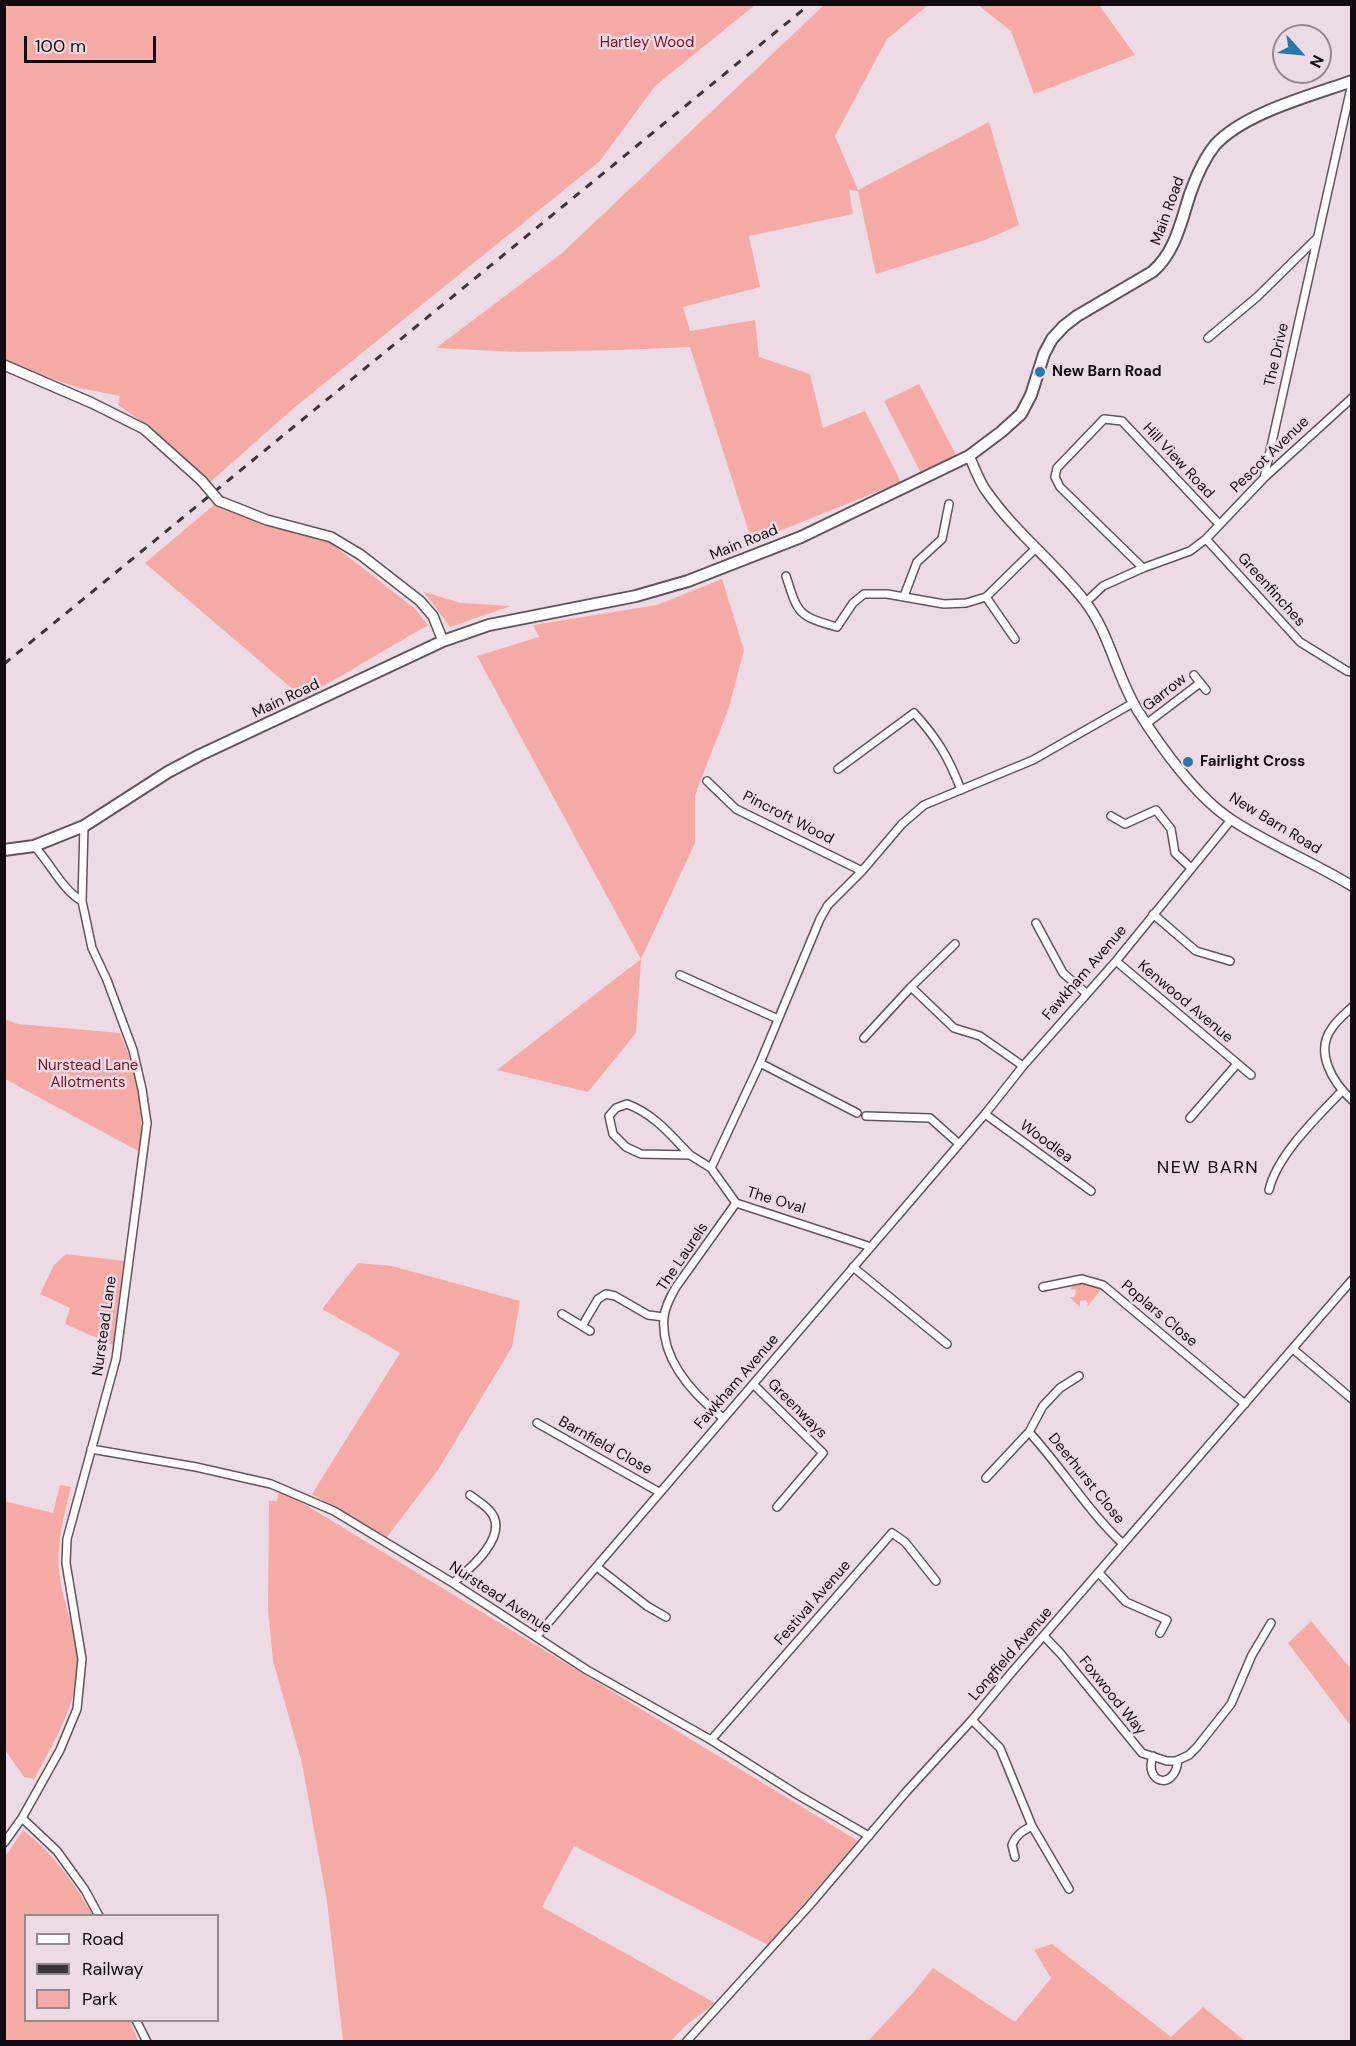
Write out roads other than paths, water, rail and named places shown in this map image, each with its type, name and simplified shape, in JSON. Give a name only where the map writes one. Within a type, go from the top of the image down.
[{"type":"main road","name":"Main Road","points":[[4,850],[34,846],[84,826],[168,772],[200,755],[443,641],[489,624],[636,596],[688,581],[801,537],[969,456],[1021,414],[1031,395],[1044,354],[1052,339],[1064,326],[1161,265],[1178,232],[1197,176],[1215,145],[1248,119],[1352,82]]},
{"type":"street","name":"The Drive","points":[[1264,478],[1352,82]]},
{"type":"street","points":[[1208,338],[1257,297],[1317,238]]},
{"type":"street","points":[[4,365],[92,403],[144,429],[202,481],[219,501],[267,520],[331,537],[361,555],[420,601],[433,616],[443,641]]},
{"type":"street","name":"Pescot Avenue","points":[[1086,602],[1104,586],[1143,568],[1190,551],[1206,539],[1264,478],[1352,398]]},
{"type":"street","name":"Hill View Road","points":[[1143,568],[1060,486],[1055,477],[1057,468],[1104,419],[1122,421],[1219,524]]},
{"type":"street","name":"New Barn Road","points":[[969,456],[985,490],[1011,524],[1086,602],[1099,622],[1133,704],[1165,752],[1209,801],[1231,820],[1352,886]]},
{"type":"street","points":[[904,596],[917,562],[942,539],[949,504]]},
{"type":"street","name":"Greenfinches","points":[[1206,539],[1300,642],[1352,672]]},
{"type":"street","points":[[786,576],[796,608],[814,621],[837,627],[853,603],[864,594],[904,596],[944,604],[966,603],[986,597],[1035,549]]},
{"type":"street","points":[[986,597],[1015,639]]},
{"type":"street","name":"Garrow","points":[[1194,675],[1206,690]]},
{"type":"street","name":"Garrow","points":[[1146,724],[1200,683]]},
{"type":"street","points":[[711,1168],[828,905],[862,871],[902,824],[924,805],[1034,760],[1133,704]]},
{"type":"street","points":[[838,770],[914,713],[946,754],[961,790]]},
{"type":"street","name":"Pincroft Wood","points":[[707,781],[736,809],[862,871]]},
{"type":"street","points":[[1111,816],[1125,824],[1156,810],[1171,829],[1175,853],[1191,868]]},
{"type":"street","name":"Fawkham Avenue","points":[[536,1637],[872,1247],[1023,1066],[1116,961],[1231,820]]},
{"type":"street","name":"Nurstead Lane","points":[[4,1842],[22,1818],[60,1750],[77,1709],[82,1659],[66,1563],[67,1539],[116,1359],[147,1123],[133,1050],[107,980],[92,948],[82,901],[84,826]]},
{"type":"street","points":[[34,846],[73,896],[82,901]]},
{"type":"street","points":[[1153,914],[1196,951],[1230,962]]},
{"type":"street","points":[[1036,923],[1063,973],[1086,993]]},
{"type":"street","points":[[864,1038],[955,944]]},
{"type":"street","name":"Kenwood Avenue","points":[[1116,961],[1251,1075]]},
{"type":"street","points":[[681,975],[778,1018]]},
{"type":"street","points":[[911,987],[954,1028],[980,1036],[1023,1066]]},
{"type":"street","points":[[1352,1007],[1331,1028],[1325,1058],[1327,1066],[1342,1091],[1352,1100]]},
{"type":"street","points":[[759,1063],[857,1113]]},
{"type":"street","name":"Kenwood Avenue","points":[[1191,1118],[1237,1064]]},
{"type":"street","points":[[1269,1190],[1272,1177],[1295,1143],[1342,1091]]},
{"type":"street","name":"The Oval","points":[[690,1155],[641,1154],[626,1147],[613,1134],[609,1116],[616,1108],[627,1104],[643,1110],[657,1120],[690,1155],[711,1168],[736,1203],[872,1247]]},
{"type":"street","name":"Woodlea","points":[[985,1114],[1091,1191]]},
{"type":"street","points":[[866,1116],[930,1118],[958,1143]]},
{"type":"street","name":"The Laurels","points":[[664,1317],[676,1287],[736,1203]]},
{"type":"street","points":[[853,1267],[947,1344]]},
{"type":"street","name":"Poplars Close","points":[[1043,1287],[1082,1279],[1100,1283],[1245,1404]]},
{"type":"street","name":"Longfield Avenue","points":[[686,2042],[972,1720],[1352,1280]]},
{"type":"street","points":[[582,1326],[598,1299],[606,1294],[615,1296],[648,1315],[664,1317],[665,1335],[676,1366],[694,1393],[723,1418]]},
{"type":"street","points":[[562,1314],[590,1331]]},
{"type":"street","points":[[1293,1348],[1352,1399]]},
{"type":"street","name":"Deerhurst Close","points":[[986,1478],[1029,1432],[1043,1406],[1060,1388],[1078,1376]]},
{"type":"street","name":"Greenways","points":[[754,1385],[823,1453],[777,1507]]},
{"type":"street","name":"Barnfield Close","points":[[537,1423],[659,1492]]},
{"type":"street","name":"Deerhurst Close","points":[[1029,1432],[1056,1462],[1091,1510],[1123,1544]]},
{"type":"street","name":"Nurstead Avenue","points":[[91,1449],[196,1467],[284,1489],[333,1511],[453,1583],[588,1670],[711,1740],[798,1795],[869,1836]]},
{"type":"street","points":[[453,1583],[474,1566],[494,1539],[495,1523],[491,1510],[470,1495]]},
{"type":"street","name":"Festival Avenue","points":[[711,1740],[892,1533],[905,1542],[936,1581]]},
{"type":"street","points":[[597,1567],[647,1606],[666,1617]]},
{"type":"street","points":[[1099,1573],[1128,1603],[1167,1620],[1160,1633]]},
{"type":"street","points":[[1153,1755],[1151,1769],[1154,1777],[1166,1781],[1172,1778],[1179,1760],[1189,1755],[1197,1747],[1232,1704],[1252,1655],[1271,1623]]},
{"type":"street","name":"Foxwood Way","points":[[1044,1636],[1142,1753],[1167,1761],[1179,1760]]},
{"type":"street","points":[[972,1720],[1000,1748],[1032,1826],[1069,1889]]},
{"type":"street","points":[[22,1818],[57,1851],[85,1890],[98,1914]]},
{"type":"street","points":[[1015,1857],[1008,1845],[1022,1831],[1032,1826]]},
{"type":"street","points":[[137,2022],[147,2042]]},
{"type":"railway","points":[[4,664],[810,4]]},
{"type":"place","name":"New Barn Road","points":[[1040,372]]},
{"type":"place","name":"Fairlight Cross","points":[[1188,762]]},
{"type":"district","name":"NEW BARN","points":[[1208,1168]]},
{"type":"park label","name":"Hartley Wood","points":[[647,43]]},
{"type":"park label","name":"Nurstead Lane Allotments","points":[[88,1074]]}]
